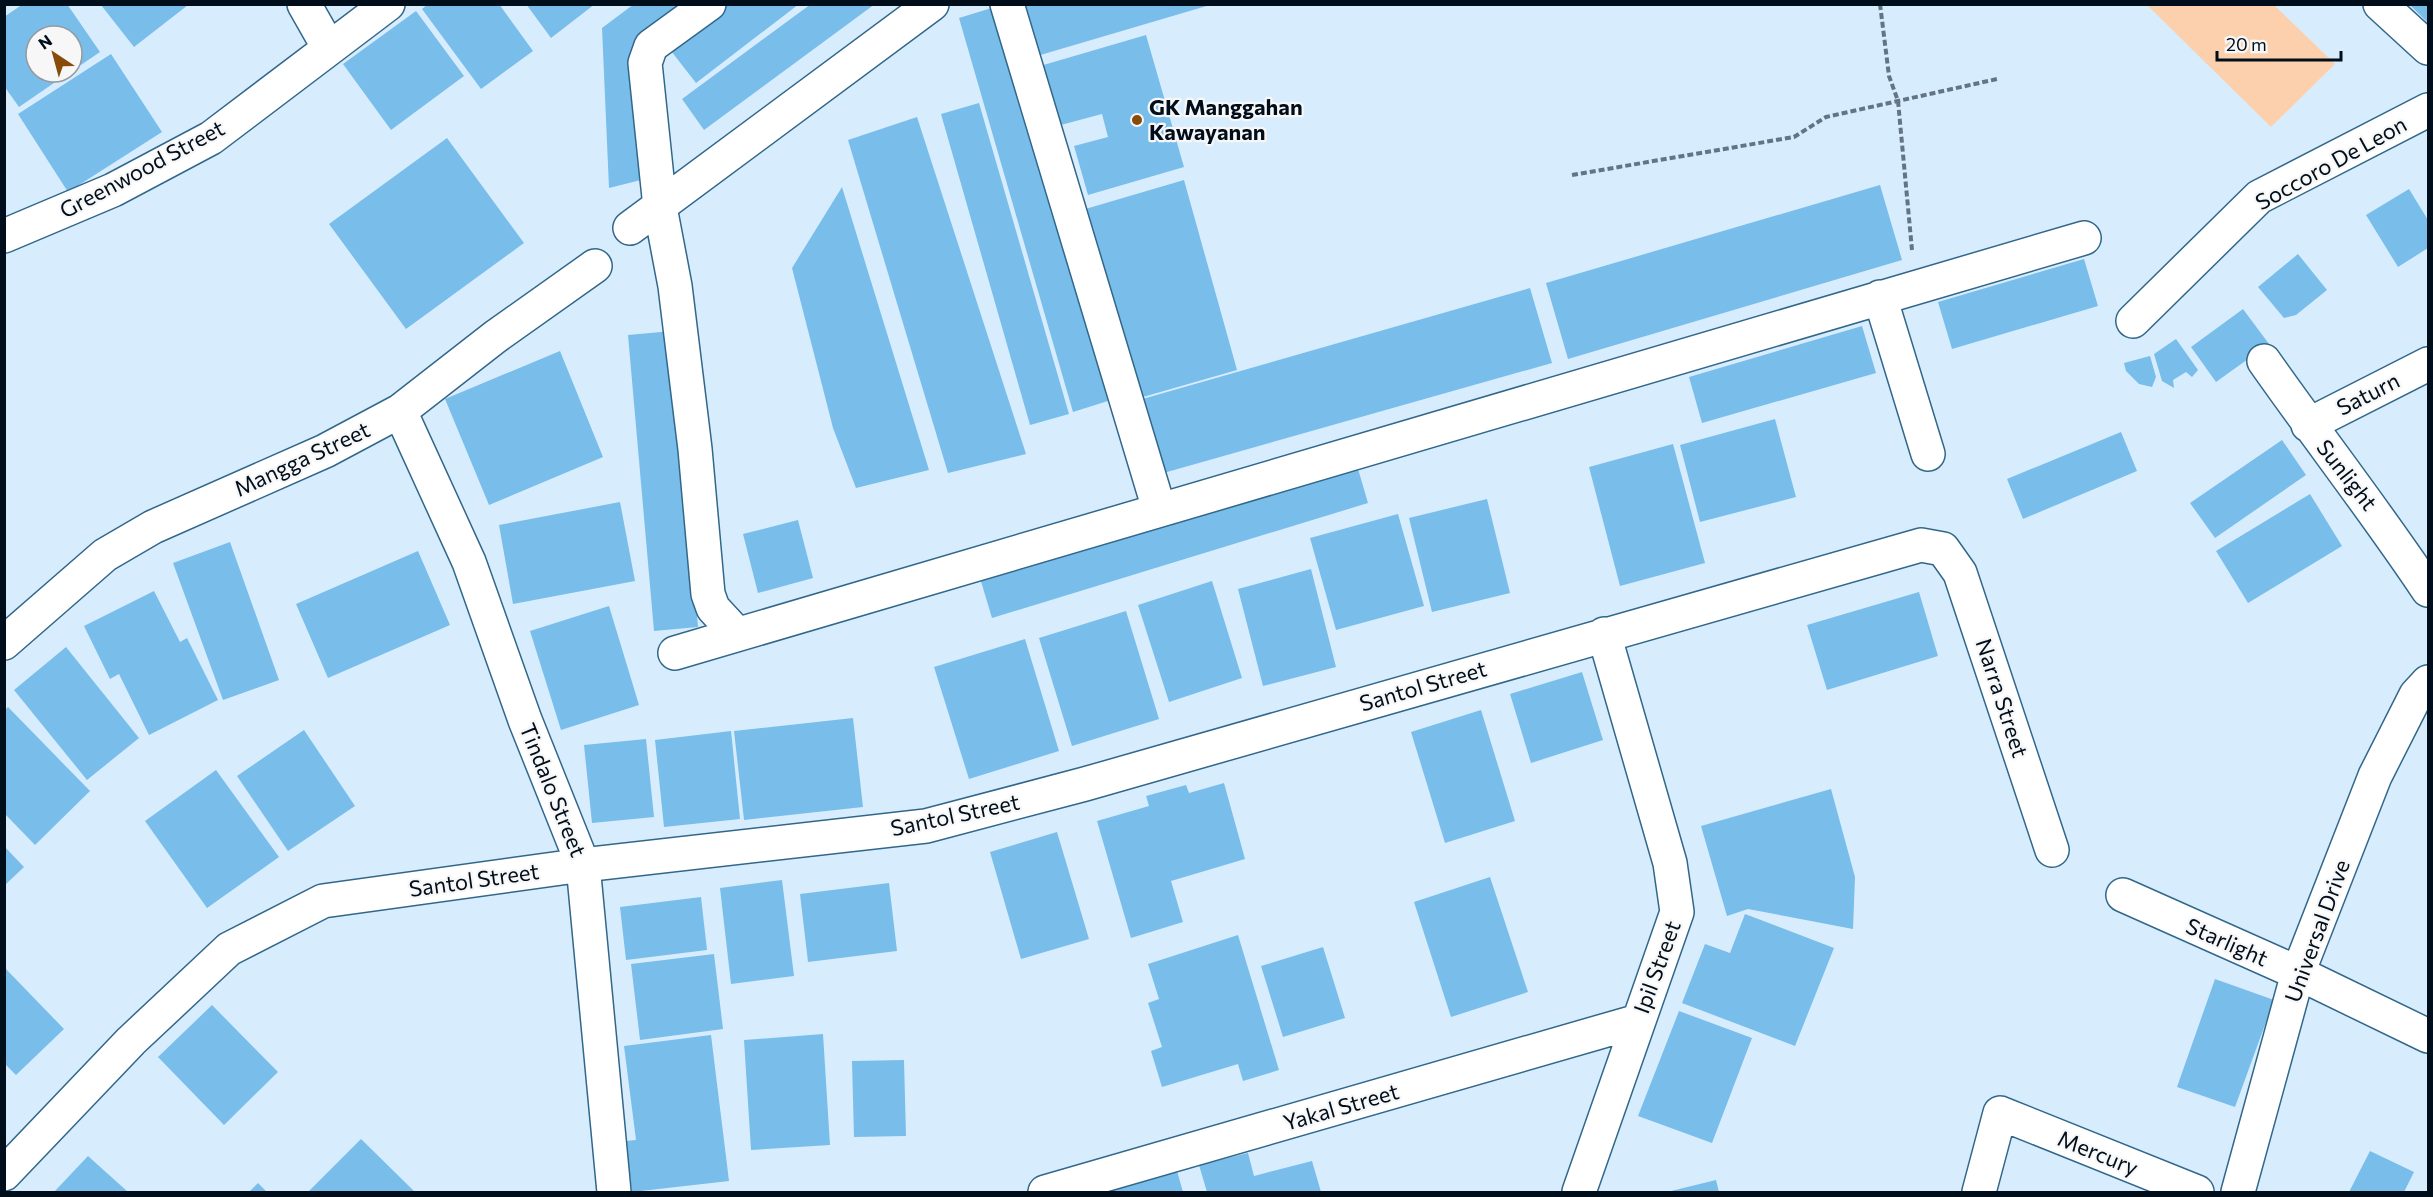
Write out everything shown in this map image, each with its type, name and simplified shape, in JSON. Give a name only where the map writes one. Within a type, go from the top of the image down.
[{"type":"street","points":[[304,4],[329,48]]},
{"type":"street","name":"Greenwood Street","points":[[8,227],[113,190],[211,138],[388,4]]},
{"type":"street","points":[[709,4],[651,46],[645,63],[660,207],[680,321],[695,449],[708,594],[713,608],[737,634]]},
{"type":"street","points":[[1007,4],[1159,509]]},
{"type":"street","points":[[2380,4],[2428,48]]},
{"type":"street","points":[[630,228],[918,8]]},
{"type":"street","name":"Soccoro De Leon","points":[[2133,321],[2259,197],[2428,110]]},
{"type":"street","points":[[675,653],[2084,238]]},
{"type":"street","name":"Mangga Street","points":[[6,638],[105,555],[153,527],[325,452],[400,411],[495,337],[595,266]]},
{"type":"street","points":[[1880,297],[1928,454]]},
{"type":"street","name":"Sunlight","points":[[2264,361],[2308,424],[2383,522],[2428,590]]},
{"type":"street","name":"Saturn","points":[[2308,424],[2428,363]]},
{"type":"street","name":"Tindalo Street","points":[[400,411],[469,562],[525,720],[583,865],[614,1192]]},
{"type":"street","name":"Santol Street","points":[[4,1174],[131,1041],[228,949],[323,901],[583,865],[926,826],[1096,781],[1921,545],[1943,549]]},
{"type":"street","name":"Narra Street","points":[[1943,549],[1960,573],[2052,850]]},
{"type":"street","name":"Ipil Street","points":[[1579,1192],[1677,912],[1670,863],[1604,634]]},
{"type":"street","name":"Universal Drive","points":[[2238,1192],[2298,974],[2375,776],[2416,695],[2428,682]]},
{"type":"street","name":"Starlight","points":[[2123,895],[2428,1036]]},
{"type":"street","name":"Yakal Street","points":[[1045,1192],[1638,1021]]},
{"type":"street","name":"Mercury","points":[[1979,1192],[2000,1113],[2197,1192]]},
{"type":"path","points":[[1880,4],[1889,76],[1898,101],[1916,287]]},
{"type":"path","points":[[1572,175],[1794,137],[1826,117],[1997,79]]},
{"type":"shaded area","points":[[2150,4],[2274,5],[2335,64],[2271,127],[2148,6]]},
{"type":"building","points":[[23,4],[67,4],[81,24],[24,24],[24,84],[53,84],[19,107],[4,86],[4,17]]},
{"type":"building","points":[[428,4],[499,4],[533,51],[481,89],[422,9]]},
{"type":"building","points":[[526,4],[595,4],[551,38]]},
{"type":"building","points":[[634,4],[704,4],[640,50],[653,177],[609,188],[602,28]]},
{"type":"building","points":[[725,4],[799,4],[696,83],[668,47]]},
{"type":"building","points":[[811,4],[875,4],[704,130],[682,99]]},
{"type":"building","points":[[1022,4],[1210,4],[1210,5],[1037,56]]},
{"type":"building","points":[[2409,4],[2428,4],[2428,23]]},
{"type":"building","points":[[101,5],[188,5],[134,47]]},
{"type":"building","points":[[998,6],[1111,400],[1073,412],[959,18]]},
{"type":"building","points":[[416,11],[464,76],[391,130],[343,64]]},
{"type":"building","points":[[84,29],[100,52],[84,63]]},
{"type":"building","name":"GK Manggahan Kawayanan","points":[[1146,35],[1184,167],[1088,195],[1074,146],[1108,137],[1102,114],[1057,126],[1040,66]]},
{"type":"building","points":[[111,54],[162,132],[68,192],[18,114],[64,84],[84,84],[84,71]]},
{"type":"building","points":[[979,103],[1069,414],[1030,425],[941,114]]},
{"type":"building","points":[[917,117],[1026,454],[948,473],[848,140]]},
{"type":"building","points":[[447,138],[524,243],[406,329],[329,224]]},
{"type":"building","points":[[1184,180],[1237,370],[1136,399],[1082,210]]},
{"type":"building","points":[[1880,185],[1902,260],[1568,359],[1546,283]]},
{"type":"building","points":[[842,187],[929,470],[856,488],[833,428],[792,268]]},
{"type":"building","points":[[2409,189],[2428,220],[2428,248],[2398,267],[2366,215]]},
{"type":"building","points":[[2298,254],[2327,290],[2296,315],[2284,318],[2258,287]]},
{"type":"building","points":[[2084,259],[2098,306],[1952,349],[1938,302]]},
{"type":"building","points":[[1530,288],[1552,363],[1160,474],[1139,400]]},
{"type":"building","points":[[2243,309],[2269,344],[2216,382],[2191,347]]},
{"type":"building","points":[[1862,326],[1876,373],[1702,423],[1689,377]]},
{"type":"building","points":[[672,331],[698,627],[654,631],[628,335]]},
{"type":"building","points":[[2176,339],[2198,370],[2192,377],[2186,372],[2173,380],[2174,388],[2162,381],[2154,354]]},
{"type":"building","points":[[560,351],[603,457],[489,505],[445,399]]},
{"type":"building","points":[[2150,356],[2156,377],[2152,387],[2139,384],[2126,371],[2124,363]]},
{"type":"building","points":[[1775,419],[1796,497],[1700,522],[1680,445]]},
{"type":"building","points":[[2121,432],[2137,471],[2023,519],[2007,479]]},
{"type":"building","points":[[2282,440],[2306,475],[2215,538],[2190,503]]},
{"type":"building","points":[[1673,444],[1705,563],[1620,586],[1589,467]]},
{"type":"building","points":[[1356,462],[1368,503],[992,618],[980,578]]},
{"type":"building","points":[[2310,494],[2342,546],[2248,603],[2216,551]]},
{"type":"building","points":[[1487,499],[1510,593],[1432,612],[1409,518]]},
{"type":"building","points":[[620,502],[635,581],[513,604],[499,525]]},
{"type":"building","points":[[1398,514],[1424,606],[1336,630],[1310,538]]},
{"type":"building","points":[[798,520],[813,578],[758,593],[743,534]]},
{"type":"building","points":[[230,542],[279,680],[223,700],[173,563]]},
{"type":"building","points":[[418,551],[450,625],[328,678],[296,604]]},
{"type":"building","points":[[1311,569],[1336,667],[1263,686],[1238,589]]},
{"type":"building","points":[[1212,581],[1242,678],[1169,702],[1138,605]]},
{"type":"building","points":[[154,591],[180,642],[187,638],[218,700],[149,735],[119,674],[110,679],[84,626]]},
{"type":"building","points":[[1919,592],[1938,656],[1827,690],[1807,625]]},
{"type":"building","points":[[609,606],[639,705],[561,730],[530,631]]},
{"type":"building","points":[[1126,611],[1159,719],[1072,746],[1039,638]]},
{"type":"building","points":[[1025,639],[1059,751],[969,779],[934,667]]},
{"type":"building","points":[[66,647],[139,738],[87,780],[14,690]]},
{"type":"building","points":[[1582,672],[1603,740],[1531,763],[1510,694]]},
{"type":"building","points":[[8,707],[90,791],[35,845],[4,813],[4,711]]},
{"type":"building","points":[[1481,710],[1515,821],[1445,843],[1411,732]]},
{"type":"building","points":[[853,718],[863,807],[744,820],[734,731]]},
{"type":"building","points":[[304,730],[355,806],[288,851],[237,776]]},
{"type":"building","points":[[731,731],[740,819],[664,827],[655,740]]},
{"type":"building","points":[[646,739],[654,817],[592,823],[584,745]]},
{"type":"building","points":[[216,770],[279,857],[207,908],[145,821]]},
{"type":"building","points":[[1224,783],[1245,859],[1171,881],[1183,922],[1131,938],[1097,821],[1149,806],[1146,796],[1186,785],[1189,793]]},
{"type":"building","points":[[1831,789],[1855,877],[1853,929],[1748,909],[1727,916],[1701,826]]},
{"type":"building","points":[[1057,832],[1089,939],[1021,959],[990,852]]},
{"type":"building","points":[[4,846],[24,867],[4,886]]},
{"type":"building","points":[[1490,877],[1528,992],[1451,1017],[1414,902]]},
{"type":"building","points":[[782,880],[794,976],[731,984],[720,888]]},
{"type":"building","points":[[889,883],[897,951],[808,962],[800,894]]},
{"type":"building","points":[[701,897],[707,950],[626,960],[620,907]]},
{"type":"building","points":[[1745,914],[1834,948],[1795,1046],[1682,1003],[1705,944],[1730,953]]},
{"type":"building","points":[[1238,935],[1279,1070],[1243,1081],[1238,1064],[1162,1087],[1151,1051],[1162,1047],[1148,1003],[1159,999],[1148,964]]},
{"type":"building","points":[[1323,947],[1345,1018],[1283,1037],[1261,966]]},
{"type":"building","points":[[714,954],[723,1029],[640,1040],[631,964]]},
{"type":"building","points":[[4,967],[64,1029],[16,1075],[4,1063]]},
{"type":"building","points":[[2215,979],[2274,1000],[2235,1107],[2177,1087]]},
{"type":"building","points":[[212,1005],[278,1072],[224,1125],[158,1057]]},
{"type":"building","points":[[1679,1011],[1752,1038],[1712,1143],[1638,1116]]},
{"type":"building","points":[[823,1034],[830,1145],[751,1150],[744,1040]]},
{"type":"building","points":[[711,1035],[729,1181],[632,1192],[626,1141],[636,1140],[624,1046]]},
{"type":"building","points":[[904,1060],[906,1136],[854,1137],[852,1061]]},
{"type":"building","points":[[361,1139],[415,1192],[308,1192]]},
{"type":"building","points":[[2370,1151],[2414,1172],[2404,1192],[2349,1192]]},
{"type":"building","points":[[1248,1153],[1254,1176],[1312,1161],[1321,1192],[1207,1192],[1199,1165]]},
{"type":"building","points":[[88,1156],[128,1192],[54,1192]]},
{"type":"building","points":[[1177,1171],[1183,1192],[1103,1192]]},
{"type":"building","points":[[1716,1180],[1719,1192],[1667,1192]]},
{"type":"building","points":[[258,1183],[267,1192],[249,1192]]},
{"type":"place","name":"GK Manggahan Kawayanan","points":[[1137,120]]}]
